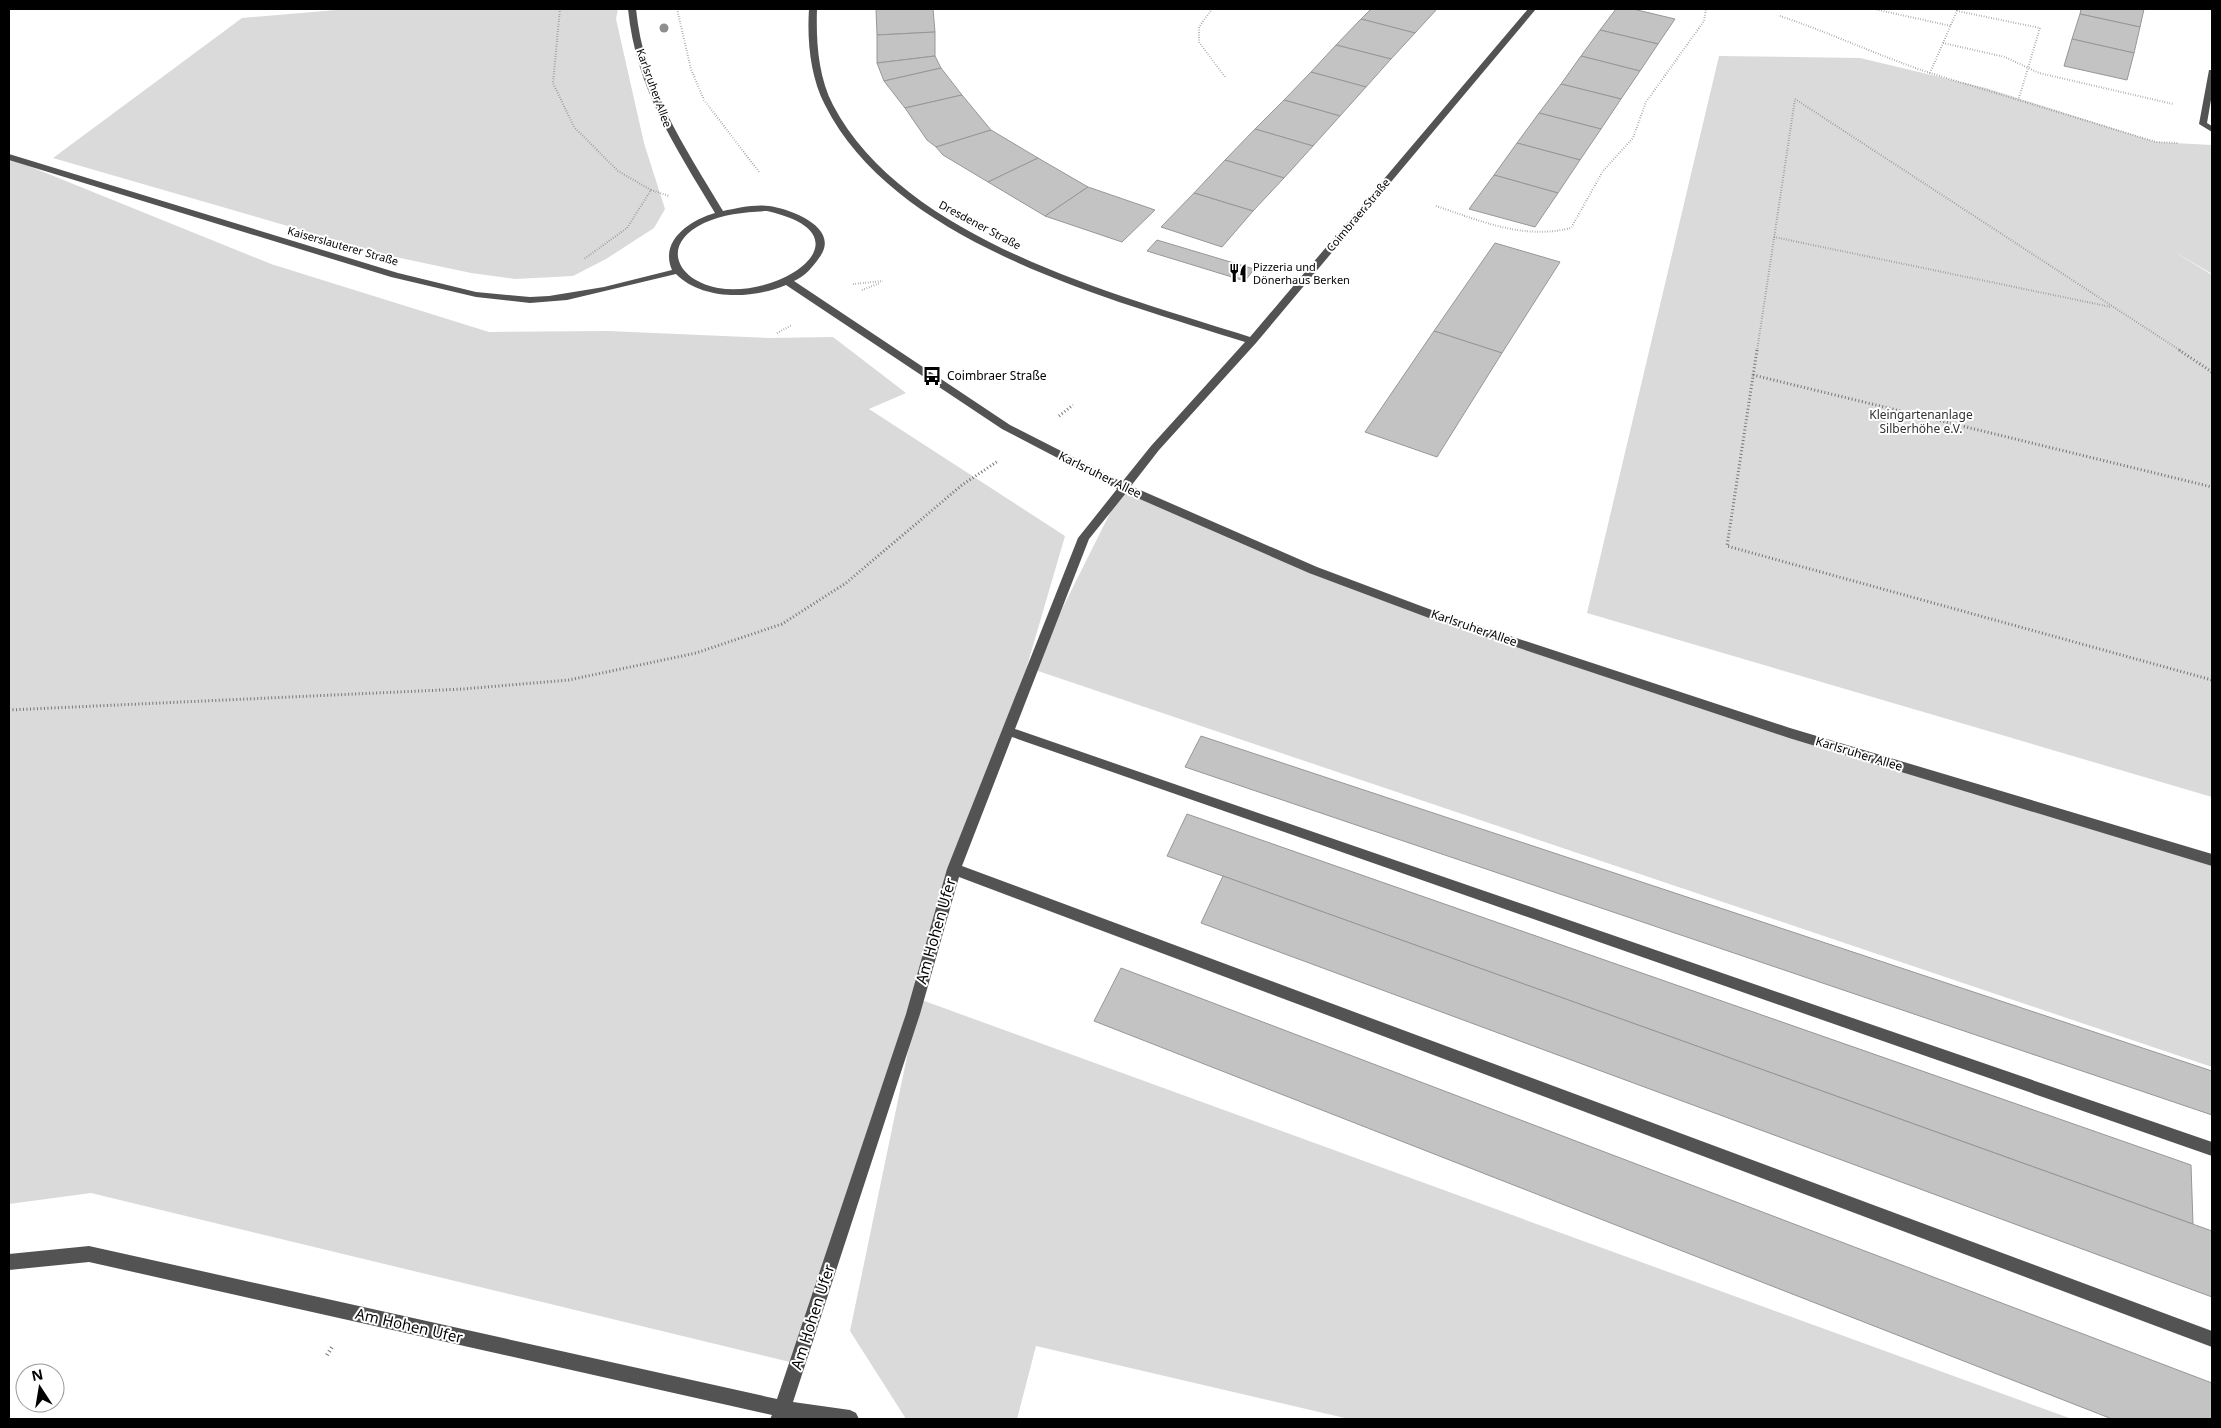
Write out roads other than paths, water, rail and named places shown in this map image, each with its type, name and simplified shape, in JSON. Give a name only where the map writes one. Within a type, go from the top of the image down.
[{"type":"street","name":"Karlsruher Allee","points":[[632,9],[632,26],[646,73],[667,126],[689,166],[720,214]]},
{"type":"street","name":"Dresdener Straße","points":[[813,9],[813,47],[829,105],[856,148],[900,192],[945,222],[1061,279],[1252,342]]},
{"type":"street","name":"Coimbraer Straße","points":[[1123,488],[1156,448],[1252,342],[1532,9]]},
{"type":"street","points":[[2212,72],[2203,124],[2212,129]]},
{"type":"street","name":"Kaiserslauterer Straße","points":[[9,157],[378,270],[447,288],[496,297],[528,300],[580,295],[678,271]]},
{"type":"street","points":[[767,208],[788,212],[805,219],[817,230],[820,243],[817,257],[805,270],[787,281],[763,289],[737,292],[712,290],[691,282],[678,271],[673,259],[676,245],[680,239],[701,222],[720,214],[743,209],[767,208]]},
{"type":"street","name":"Karlsruher Allee","points":[[787,281],[1006,427],[1123,488],[1313,570],[1433,614],[1790,733],[2212,860]]},
{"type":"street","name":"Am Hohen Ufer","points":[[9,1262],[89,1254],[781,1414],[913,1014],[954,869],[1084,538],[1123,488]]},
{"type":"street","points":[[1008,731],[2212,1149]]},
{"type":"street","points":[[954,869],[2212,1339]]},
{"type":"street","points":[[781,1414],[850,1419]]},
{"type":"place","name":"Pizzeria und Dönerhaus Berken","points":[[1238,273]]},
{"type":"place","name":"Coimbraer Straße","points":[[932,376]]},
{"type":"park label","name":"Kleingartenanlage Silberhöhe e.V.","points":[[1921,422]]}]
